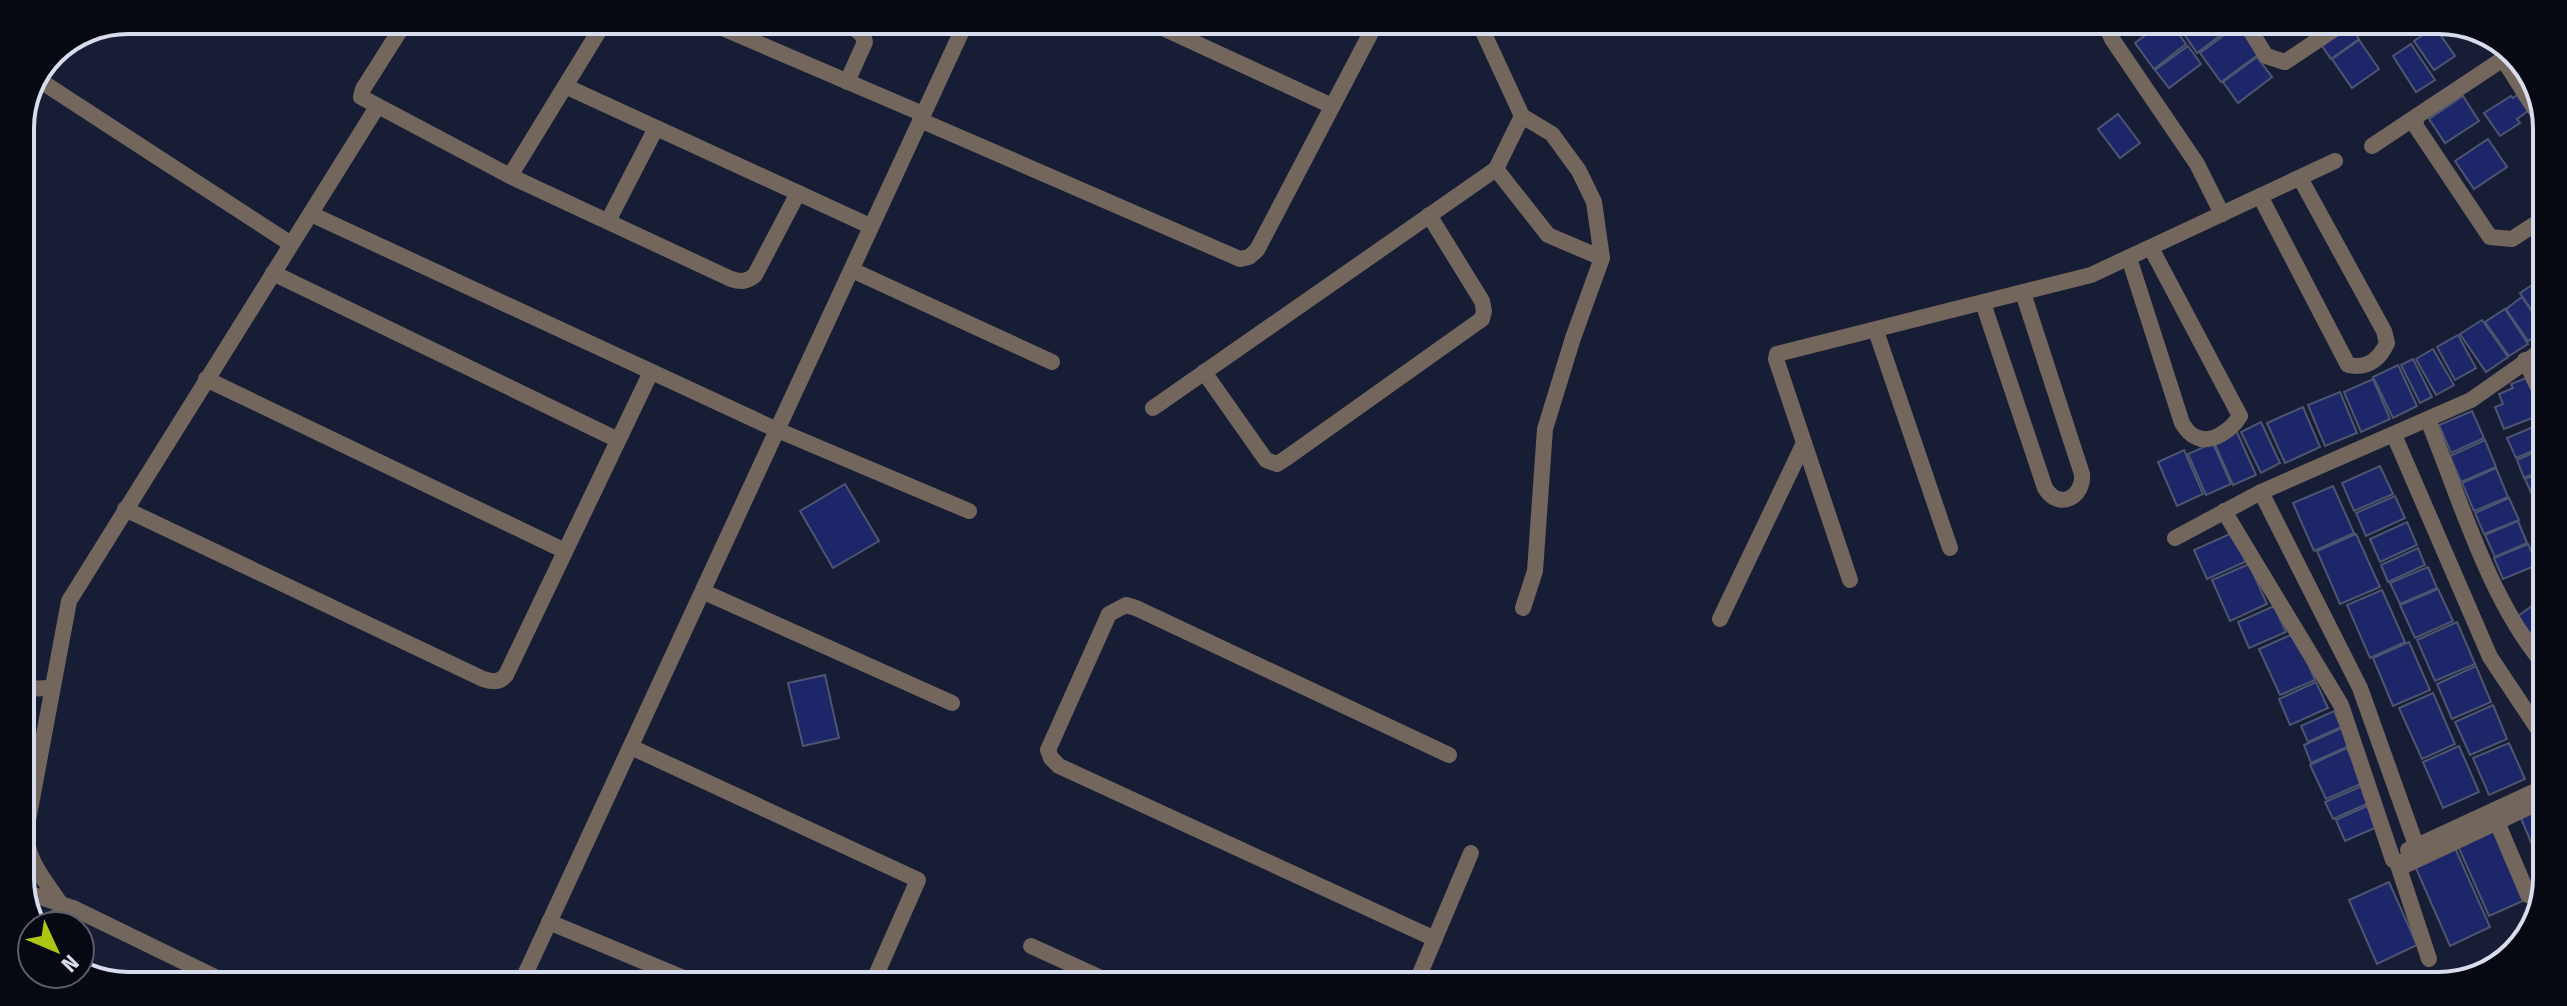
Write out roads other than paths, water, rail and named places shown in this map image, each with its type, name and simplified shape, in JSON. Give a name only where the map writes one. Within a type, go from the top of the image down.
[{"type":"street","points":[[398,34],[361,97],[510,176],[740,282],[755,275],[798,193]]},
{"type":"street","points":[[510,176],[597,34]]},
{"type":"street","points":[[736,34],[1240,259],[1249,257],[1257,250],[1370,34]]},
{"type":"street","points":[[847,82],[865,42],[862,34]]},
{"type":"street","points":[[526,972],[704,592],[729,528],[960,34]]},
{"type":"street","points":[[1176,34],[1332,106]]},
{"type":"street","points":[[1484,34],[1522,116],[1552,134],[1579,171],[1594,202],[1602,258],[1545,429],[1535,571],[1523,608]]},
{"type":"street","points":[[2110,34],[2197,164],[2222,214]]},
{"type":"street","points":[[2253,34],[2266,56],[2285,62],[2327,34]]},
{"type":"street","points":[[2372,146],[2503,59]]},
{"type":"street","points":[[45,84],[291,244]]},
{"type":"street","points":[[565,86],[870,226]]},
{"type":"street","points":[[34,787],[69,601],[377,107]]},
{"type":"street","points":[[1153,408],[1496,169],[1522,116]]},
{"type":"street","points":[[2417,116],[2415,125],[2490,237],[2512,239],[2533,225]]},
{"type":"street","points":[[608,221],[656,128]]},
{"type":"street","points":[[1850,580],[1777,354],[2091,275],[2335,161]]},
{"type":"street","points":[[1496,169],[1548,235],[1602,258]]},
{"type":"street","points":[[2260,196],[2348,365],[2370,365],[2387,343],[2384,331],[2300,178]]},
{"type":"street","points":[[311,214],[775,429],[969,511]]},
{"type":"street","points":[[1204,372],[1266,460],[1277,464],[1285,459],[1482,319],[1482,301],[1429,215]]},
{"type":"street","points":[[2129,258],[2182,423],[2196,438],[2219,435],[2233,427],[2240,416],[2151,248]]},
{"type":"street","points":[[852,270],[1052,362]]},
{"type":"street","points":[[273,273],[618,440]]},
{"type":"street","points":[[1983,303],[2045,488],[2055,498],[2064,500],[2076,494],[2083,485],[2082,474],[2023,293]]},
{"type":"street","points":[[1876,331],[1950,548]]},
{"type":"street","points":[[2175,538],[2261,492],[2471,400],[2533,356]]},
{"type":"street","points":[[2525,360],[2533,377]]},
{"type":"street","points":[[125,509],[493,682],[501,681],[651,372]]},
{"type":"street","points":[[206,379],[565,551]]},
{"type":"street","points":[[2428,420],[2491,577],[2523,640],[2533,652]]},
{"type":"street","points":[[2394,435],[2490,657],[2533,722]]},
{"type":"street","points":[[1720,619],[1804,443]]},
{"type":"street","points":[[2261,492],[2360,688],[2416,845]]},
{"type":"street","points":[[2224,511],[2341,705],[2429,959]]},
{"type":"street","points":[[704,592],[952,703]]},
{"type":"street","points":[[1435,939],[1059,766],[1048,750],[1109,614],[1126,605],[1449,755]]},
{"type":"street","points":[[34,689],[52,688]]},
{"type":"street","points":[[631,747],[918,880],[877,972]]},
{"type":"street","points":[[2395,861],[2416,845],[2533,792]]},
{"type":"street","points":[[2395,861],[2408,864],[2533,805]]},
{"type":"street","points":[[2497,822],[2528,895]]},
{"type":"street","points":[[1421,972],[1471,853]]},
{"type":"street","points":[[34,864],[67,905]]},
{"type":"street","points":[[36,895],[67,905],[205,972]]},
{"type":"street","points":[[60,910],[67,905]]},
{"type":"street","points":[[549,922],[669,972]]},
{"type":"street","points":[[1031,946],[1088,972]]}]
